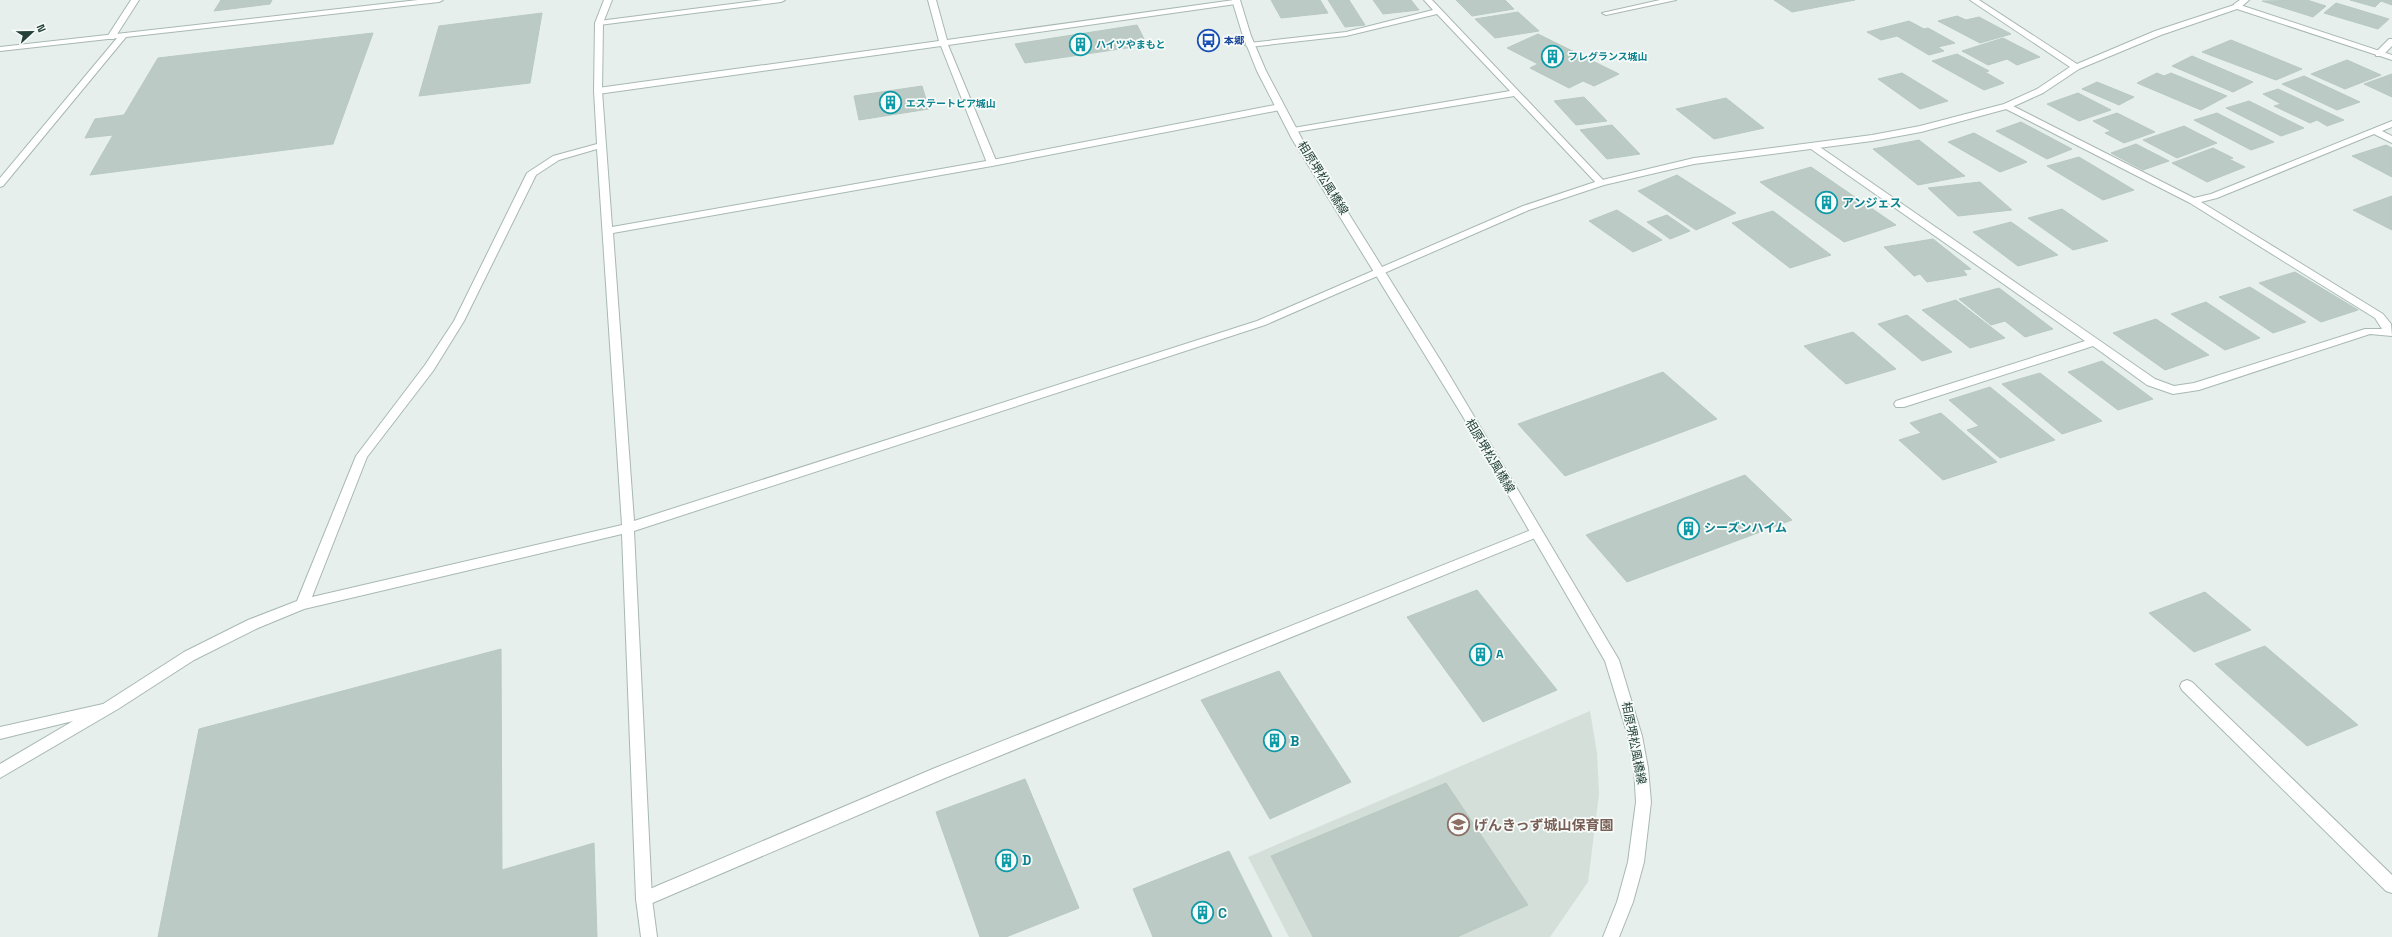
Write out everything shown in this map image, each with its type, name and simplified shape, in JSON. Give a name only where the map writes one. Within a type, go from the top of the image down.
[{"type":"street","points":[[111,37],[135,0]]},
{"type":"street","points":[[0,49],[439,0]]},
{"type":"street","points":[[608,0],[599,23],[598,91],[601,146],[609,231],[628,528],[644,899],[649,937]]},
{"type":"street","points":[[599,23],[781,0]]},
{"type":"street","points":[[932,0],[944,44],[992,163]]},
{"type":"street","points":[[1428,0],[1601,183]]},
{"type":"street","points":[[1606,13],[1672,0]]},
{"type":"street","points":[[1974,0],[2076,67]]},
{"type":"street","points":[[0,772],[113,706],[189,656],[253,624],[302,604],[628,528],[1262,323],[1526,208],[1601,183],[1694,161],[1814,147],[1921,129],[2007,106],[2040,91],[2076,67],[2158,33],[2238,6],[2245,0]]},
{"type":"street","points":[[598,91],[944,44],[1236,1]]},
{"type":"street","name":"相原堺松風橋線","points":[[1236,1],[1249,45],[1293,131],[1380,271],[1612,660],[1630,712],[1643,784],[1641,844],[1611,937]]},
{"type":"street","points":[[2238,6],[2392,58]]},
{"type":"street","points":[[1249,45],[1346,34],[1438,11]]},
{"type":"street","points":[[0,184],[123,36]]},
{"type":"street","points":[[2379,54],[2392,41]]},
{"type":"street","points":[[1293,131],[1516,93]]},
{"type":"street","points":[[1814,147],[2092,343],[2150,382],[2173,390],[2195,387],[2369,331],[2390,333],[2386,324],[2379,316],[2193,201],[2007,106]]},
{"type":"street","points":[[609,231],[992,163],[1280,107]]},
{"type":"street","points":[[2193,201],[2214,196],[2376,132],[2392,124]]},
{"type":"street","points":[[2376,132],[2392,140]]},
{"type":"street","points":[[302,604],[362,456],[429,368],[459,321],[532,173],[544,164],[559,156],[601,146]]},
{"type":"street","points":[[1900,404],[2092,343]]},
{"type":"street","points":[[644,899],[940,773],[1536,533]]},
{"type":"street","points":[[2187,686],[2392,886]]},
{"type":"street","points":[[0,733],[113,706]]},
{"type":"shaded area","name":"げんきっず城山保育園","points":[[1590,711],[1597,753],[1599,794],[1588,882],[1550,937],[1289,937],[1248,857]]},
{"type":"building","points":[[221,0],[272,0],[270,4],[214,11]]},
{"type":"building","points":[[1271,0],[1320,0],[1328,13],[1281,18]]},
{"type":"building","points":[[1328,0],[1349,0],[1365,25],[1345,27]]},
{"type":"building","points":[[1373,0],[1411,0],[1419,10],[1383,14]]},
{"type":"building","points":[[1456,0],[1505,0],[1514,9],[1472,16]]},
{"type":"building","points":[[1774,0],[1855,0],[1792,12]]},
{"type":"building","points":[[2307,0],[2326,6],[2313,17],[2262,1]]},
{"type":"building","points":[[2350,0],[2392,0],[2392,5],[2381,1],[2375,7]]},
{"type":"building","points":[[2336,3],[2389,19],[2378,29],[2324,13]]},
{"type":"building","points":[[1518,12],[1539,31],[1495,38],[1475,19]]},
{"type":"building","points":[[542,13],[530,83],[419,96],[439,26]]},
{"type":"building","points":[[1957,16],[1966,20],[1979,17],[2011,34],[1980,43],[1938,21]]},
{"type":"building","points":[[1909,21],[1924,29],[1928,28],[1955,43],[1938,47],[1944,51],[1929,55],[1897,36],[1881,40],[1867,32]]},
{"type":"building","name":"ハイツやまもと","points":[[1137,25],[1147,45],[1025,63],[1015,44]]},
{"type":"building","points":[[373,33],[333,144],[90,175],[113,135],[85,138],[95,119],[124,115],[158,58]]},
{"type":"building","name":"フレグランス城山","points":[[1538,34],[1619,74],[1594,86],[1583,81],[1569,88],[1530,68],[1538,64],[1507,48]]},
{"type":"building","points":[[2003,38],[2040,57],[2017,65],[2007,59],[1988,65],[1962,51]]},
{"type":"building","points":[[2231,40],[2302,69],[2276,80],[2202,52]]},
{"type":"building","points":[[1957,54],[1989,71],[1985,72],[2004,83],[1984,90],[1932,61]]},
{"type":"building","points":[[2192,56],[2253,82],[2233,92],[2172,66]]},
{"type":"building","points":[[2347,60],[2381,75],[2345,89],[2311,74]]},
{"type":"building","points":[[1902,73],[1948,101],[1920,109],[1878,79]]},
{"type":"building","points":[[2157,73],[2164,76],[2171,73],[2227,96],[2201,110],[2137,83]]},
{"type":"building","points":[[2392,74],[2392,97],[2364,84]]},
{"type":"building","points":[[2304,76],[2360,102],[2337,110],[2282,84]]},
{"type":"building","points":[[2097,82],[2134,97],[2119,105],[2082,89]]},
{"type":"building","name":"エステートピア城山","points":[[922,86],[929,109],[859,120],[854,96]]},
{"type":"building","points":[[2278,89],[2344,120],[2327,126],[2317,120],[2310,123],[2274,106],[2281,104],[2263,94]]},
{"type":"building","points":[[2078,93],[2111,110],[2079,121],[2047,104]]},
{"type":"building","points":[[1584,97],[1607,121],[1576,125],[1554,101]]},
{"type":"building","points":[[1726,98],[1764,128],[1714,139],[1676,109]]},
{"type":"building","points":[[2249,101],[2304,128],[2281,136],[2226,108]]},
{"type":"building","points":[[2117,113],[2155,132],[2124,143],[2105,133],[2111,131],[2093,121]]},
{"type":"building","points":[[2217,113],[2274,142],[2251,150],[2194,120]]},
{"type":"building","points":[[2021,122],[2072,149],[2047,159],[1996,131]]},
{"type":"building","points":[[1612,125],[1640,154],[1607,159],[1580,130]]},
{"type":"building","points":[[2184,126],[2217,143],[2177,158],[2143,140]]},
{"type":"building","points":[[1974,133],[2027,162],[2000,172],[1948,142]]},
{"type":"building","points":[[1919,140],[1965,176],[1918,185],[1873,149]]},
{"type":"building","points":[[2136,144],[2169,161],[2143,170],[2111,153]]},
{"type":"building","points":[[2386,145],[2392,148],[2392,177],[2352,156]]},
{"type":"building","points":[[2213,148],[2233,158],[2229,159],[2245,167],[2207,182],[2172,163]]},
{"type":"building","points":[[2079,157],[2134,190],[2103,200],[2047,166]]},
{"type":"building","name":"アンジェス","points":[[1811,167],[1896,225],[1844,242],[1760,182]]},
{"type":"building","points":[[1677,175],[1736,213],[1696,230],[1638,191]]},
{"type":"building","points":[[1980,182],[2012,210],[1958,216],[1928,188]]},
{"type":"building","points":[[2392,196],[2392,230],[2353,210]]},
{"type":"building","points":[[2062,209],[2108,241],[2073,250],[2028,218]]},
{"type":"building","points":[[1617,210],[1662,240],[1633,252],[1589,221]]},
{"type":"building","points":[[1773,211],[1831,255],[1790,268],[1732,223]]},
{"type":"building","points":[[1667,215],[1690,231],[1670,239],[1647,222]]},
{"type":"building","points":[[2011,222],[2058,255],[2018,266],[1973,232]]},
{"type":"building","points":[[1933,239],[1971,269],[1963,270],[1967,275],[1927,282],[1920,274],[1914,276],[1884,247]]},
{"type":"building","points":[[2295,272],[2358,310],[2321,322],[2259,283]]},
{"type":"building","points":[[2250,287],[2306,322],[2273,333],[2219,297]]},
{"type":"building","points":[[1999,288],[2053,329],[2025,337],[2005,321],[1991,325],[1959,299]]},
{"type":"building","points":[[1956,300],[2005,338],[1970,348],[1922,310]]},
{"type":"building","points":[[2206,302],[2260,338],[2225,350],[2171,314]]},
{"type":"building","points":[[1907,315],[1952,352],[1922,361],[1878,324]]},
{"type":"building","points":[[2156,319],[2209,355],[2165,370],[2113,333]]},
{"type":"building","points":[[1853,332],[1896,369],[1846,384],[1804,346]]},
{"type":"building","points":[[2102,361],[2153,399],[2118,410],[2068,372]]},
{"type":"building","points":[[1663,372],[1717,419],[1565,476],[1518,424]]},
{"type":"building","points":[[2040,373],[2102,421],[2062,434],[2002,384]]},
{"type":"building","points":[[1990,387],[2055,440],[2000,458],[1967,430],[1979,426],[1949,400]]},
{"type":"building","points":[[1941,413],[1997,462],[1943,480],[1899,440],[1921,433],[1910,423]]},
{"type":"building","name":"シーズンハイム","points":[[1745,475],[1792,520],[1627,582],[1586,535]]},
{"type":"building","name":"A","points":[[1477,590],[1557,690],[1483,722],[1407,617]]},
{"type":"building","points":[[2205,592],[2251,630],[2194,652],[2149,613]]},
{"type":"building","points":[[2265,646],[2358,725],[2307,746],[2215,664]]},
{"type":"building","points":[[501,649],[502,870],[594,843],[597,937],[158,937],[199,729]]},
{"type":"building","name":"B","points":[[1279,671],[1351,782],[1270,819],[1201,700]]},
{"type":"building","name":"D","points":[[1025,779],[1079,908],[1006,937],[980,937],[936,812]]},
{"type":"building","points":[[1446,783],[1528,905],[1457,937],[1313,937],[1271,856]]},
{"type":"building","name":"C","points":[[1229,851],[1272,937],[1153,937],[1133,889]]},
{"type":"place","name":"本郷","points":[[1209,40]]},
{"type":"place","name":"ハイツやまもと","points":[[1081,44]]},
{"type":"place","name":"フレグランス城山","points":[[1552,56]]},
{"type":"place","name":"エステートピア城山","points":[[891,103]]},
{"type":"place","name":"アンジェス","points":[[1827,203]]},
{"type":"place","name":"シーズンハイム","points":[[1689,528]]},
{"type":"place","name":"A","points":[[1481,654]]},
{"type":"place","name":"B","points":[[1275,741]]},
{"type":"place","name":"げんきっず城山保育園","points":[[1458,825]]},
{"type":"place","name":"D","points":[[1006,860]]},
{"type":"place","name":"C","points":[[1202,913]]}]
